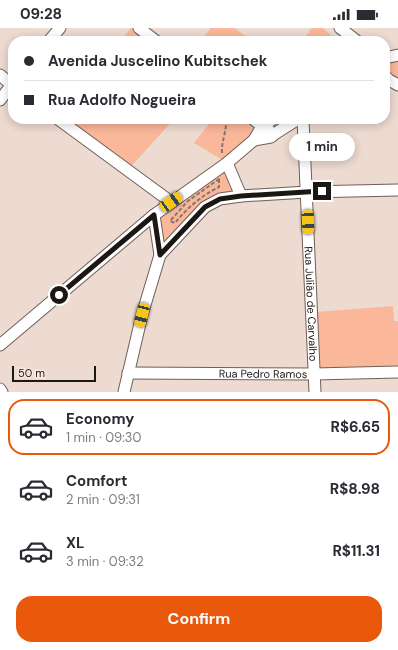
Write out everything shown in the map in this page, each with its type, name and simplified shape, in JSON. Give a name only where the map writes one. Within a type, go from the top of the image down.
[{"type":"street","points":[[53,36],[60,28]]},
{"type":"street","points":[[139,28],[149,36]]},
{"type":"street","points":[[340,28],[350,36]]},
{"type":"street","points":[[0,75],[8,81]]},
{"type":"street","points":[[0,100],[8,91]]},
{"type":"street","points":[[65,124],[171,202]]},
{"type":"street","points":[[259,124],[276,133]]},
{"type":"street","points":[[254,140],[262,126],[265,124]]},
{"type":"street","points":[[0,345],[154,215],[224,160],[254,140],[271,137],[290,124]]},
{"type":"street","name":"Rua Julião de Carvalho","points":[[303,124],[315,392]]},
{"type":"street","points":[[224,160],[241,196]]},
{"type":"street","points":[[160,255],[205,207],[220,199],[241,196],[307,192],[398,190]]},
{"type":"street","points":[[124,392],[142,315],[160,255],[154,215]]},
{"type":"street","name":"Rua Pedro Ramos","points":[[128,373],[314,374],[398,372]]},
{"type":"path","points":[[224,160],[221,149],[226,131],[226,124]]},
{"type":"path","points":[[180,210],[184,212]]},
{"type":"shaded area","points":[[131,28],[139,28],[149,36],[124,36]]},
{"type":"shaded area","points":[[211,28],[234,28],[246,36],[204,36]]},
{"type":"shaded area","points":[[312,28],[323,28],[332,36],[306,36]]},
{"type":"shaded area","points":[[398,55],[398,85],[390,79],[390,57]]},
{"type":"shaded area","points":[[65,124],[169,124],[128,170]]},
{"type":"shaded area","points":[[209,124],[259,124],[262,126],[227,163],[241,196],[218,200],[160,255],[154,215],[226,162],[194,143]]},
{"type":"shaded area","points":[[393,306],[394,321],[398,321],[398,368],[319,368],[317,312]]},
{"type":"route","points":[[59,295],[154,215],[160,255],[205,207],[220,199],[241,196],[322,191]]}]
